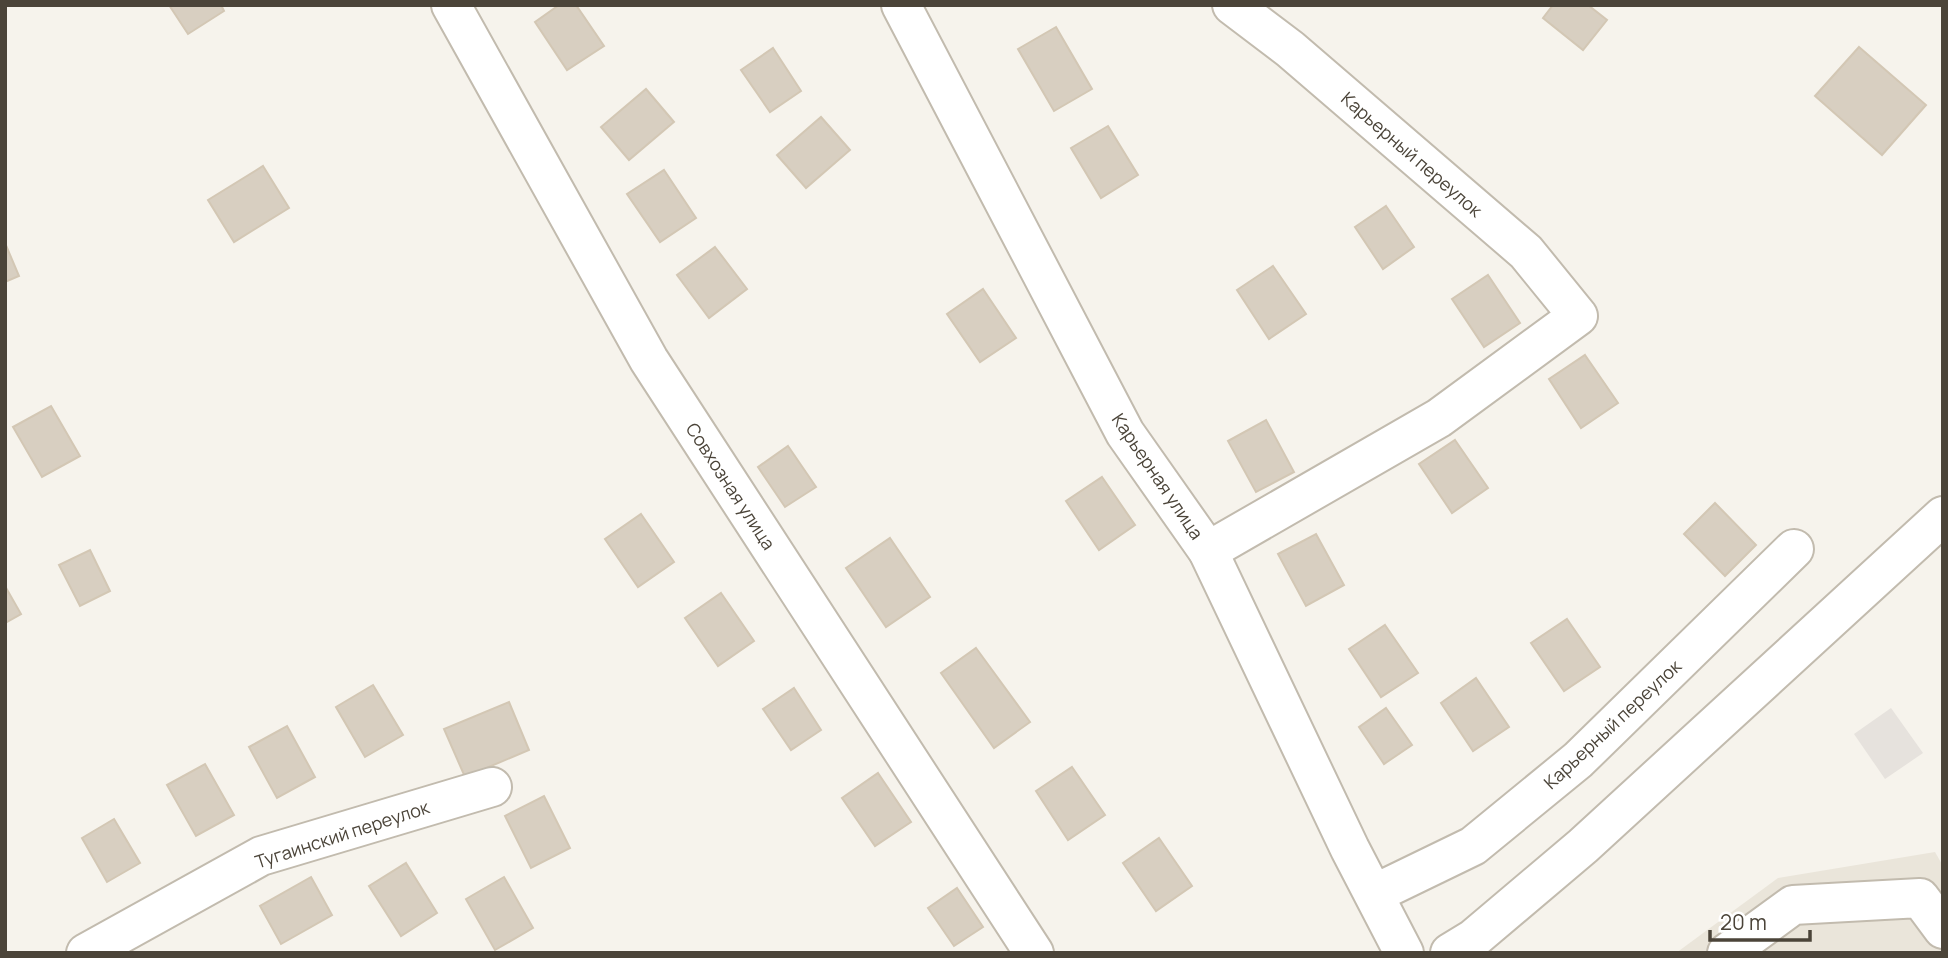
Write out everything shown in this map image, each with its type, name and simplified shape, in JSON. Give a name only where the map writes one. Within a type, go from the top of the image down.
[{"type":"street","name":"Совхозная улица","points":[[451,5],[649,360],[1034,953]]},
{"type":"street","name":"Карьерная улица","points":[[901,5],[1125,433],[1208,551],[1350,849],[1404,953]]},
{"type":"street","name":"Карьерный переулок","points":[[1208,551],[1439,418],[1578,316],[1527,252],[1290,49],[1232,5]]},
{"type":"street","points":[[1450,953],[1473,939],[1583,846],[1943,516]]},
{"type":"street","name":"Карьерный переулок","points":[[1374,894],[1473,846],[1578,760],[1794,549]]},
{"type":"street","name":"Тугаинский переулок","points":[[86,953],[261,856],[492,787]]},
{"type":"street","points":[[1727,953],[1793,905],[1920,898],[1943,929]]},
{"type":"shaded area","points":[[1891,708],[1923,753],[1885,779],[1854,734]]},
{"type":"shaded area","points":[[1935,852],[1943,866],[1943,953],[1676,953],[1778,878]]},
{"type":"building","points":[[169,5],[221,5],[224,11],[188,34]]},
{"type":"building","points":[[559,5],[576,5],[604,46],[567,70],[535,22]]},
{"type":"building","points":[[1553,5],[1588,5],[1607,20],[1583,50],[1543,18]]},
{"type":"building","points":[[1056,27],[1092,89],[1054,111],[1018,49]]},
{"type":"building","points":[[1859,47],[1926,105],[1882,155],[1815,96]]},
{"type":"building","points":[[773,48],[801,91],[770,112],[741,70]]},
{"type":"building","points":[[646,89],[674,122],[629,160],[601,127]]},
{"type":"building","points":[[821,117],[850,150],[806,188],[777,155]]},
{"type":"building","points":[[1108,126],[1138,175],[1101,198],[1071,148]]},
{"type":"building","points":[[263,166],[289,208],[234,242],[208,200]]},
{"type":"building","points":[[664,170],[696,218],[660,242],[627,194]]},
{"type":"building","points":[[1386,206],[1414,247],[1383,269],[1355,227]]},
{"type":"building","points":[[5,243],[19,276],[5,282]]},
{"type":"building","points":[[715,247],[747,289],[709,318],[677,275]]},
{"type":"building","points":[[1273,266],[1306,314],[1269,339],[1237,290]]},
{"type":"building","points":[[1488,275],[1520,323],[1484,347],[1452,299]]},
{"type":"building","points":[[983,289],[1016,338],[980,362],[947,314]]},
{"type":"building","points":[[1585,355],[1618,403],[1581,428],[1549,379]]},
{"type":"building","points":[[51,406],[80,456],[42,477],[13,427]]},
{"type":"building","points":[[1266,420],[1294,472],[1256,492],[1228,441]]},
{"type":"building","points":[[1455,440],[1488,488],[1452,513],[1419,464]]},
{"type":"building","points":[[788,446],[816,487],[785,507],[758,467]]},
{"type":"building","points":[[1102,477],[1135,525],[1099,550],[1066,501]]},
{"type":"building","points":[[1715,503],[1756,545],[1725,576],[1684,534]]},
{"type":"building","points":[[641,514],[674,562],[638,587],[605,539]]},
{"type":"building","points":[[1316,534],[1344,585],[1306,606],[1278,554]]},
{"type":"building","points":[[890,538],[930,597],[886,627],[846,568]]},
{"type":"building","points":[[90,550],[110,591],[80,606],[59,565]]},
{"type":"building","points":[[5,586],[21,614],[5,623]]},
{"type":"building","points":[[721,593],[754,641],[718,666],[685,618]]},
{"type":"building","points":[[1567,619],[1600,667],[1564,691],[1531,643]]},
{"type":"building","points":[[1385,625],[1418,673],[1381,697],[1349,649]]},
{"type":"building","points":[[976,648],[1030,722],[994,748],[941,673]]},
{"type":"building","points":[[1476,678],[1509,727],[1473,751],[1441,703]]},
{"type":"building","points":[[373,685],[403,735],[365,757],[336,707]]},
{"type":"building","points":[[794,688],[821,730],[791,750],[763,709]]},
{"type":"building","points":[[509,702],[529,750],[465,777],[444,729]]},
{"type":"building","points":[[1386,708],[1412,745],[1384,764],[1359,727]]},
{"type":"building","points":[[287,726],[315,777],[277,798],[249,747]]},
{"type":"building","points":[[205,764],[234,815],[196,836],[167,785]]},
{"type":"building","points":[[1072,767],[1105,815],[1068,840],[1036,791]]},
{"type":"building","points":[[878,773],[911,822],[875,846],[842,798]]},
{"type":"building","points":[[544,796],[570,848],[531,868],[505,816]]},
{"type":"building","points":[[114,819],[140,863],[107,882],[82,838]]},
{"type":"building","points":[[1159,838],[1192,886],[1156,911],[1123,863]]},
{"type":"building","points":[[406,863],[437,913],[401,936],[369,886]]},
{"type":"building","points":[[311,877],[332,915],[281,944],[260,906]]},
{"type":"building","points":[[504,877],[533,928],[495,950],[466,899]]},
{"type":"building","points":[[957,888],[983,927],[954,946],[928,908]]}]
